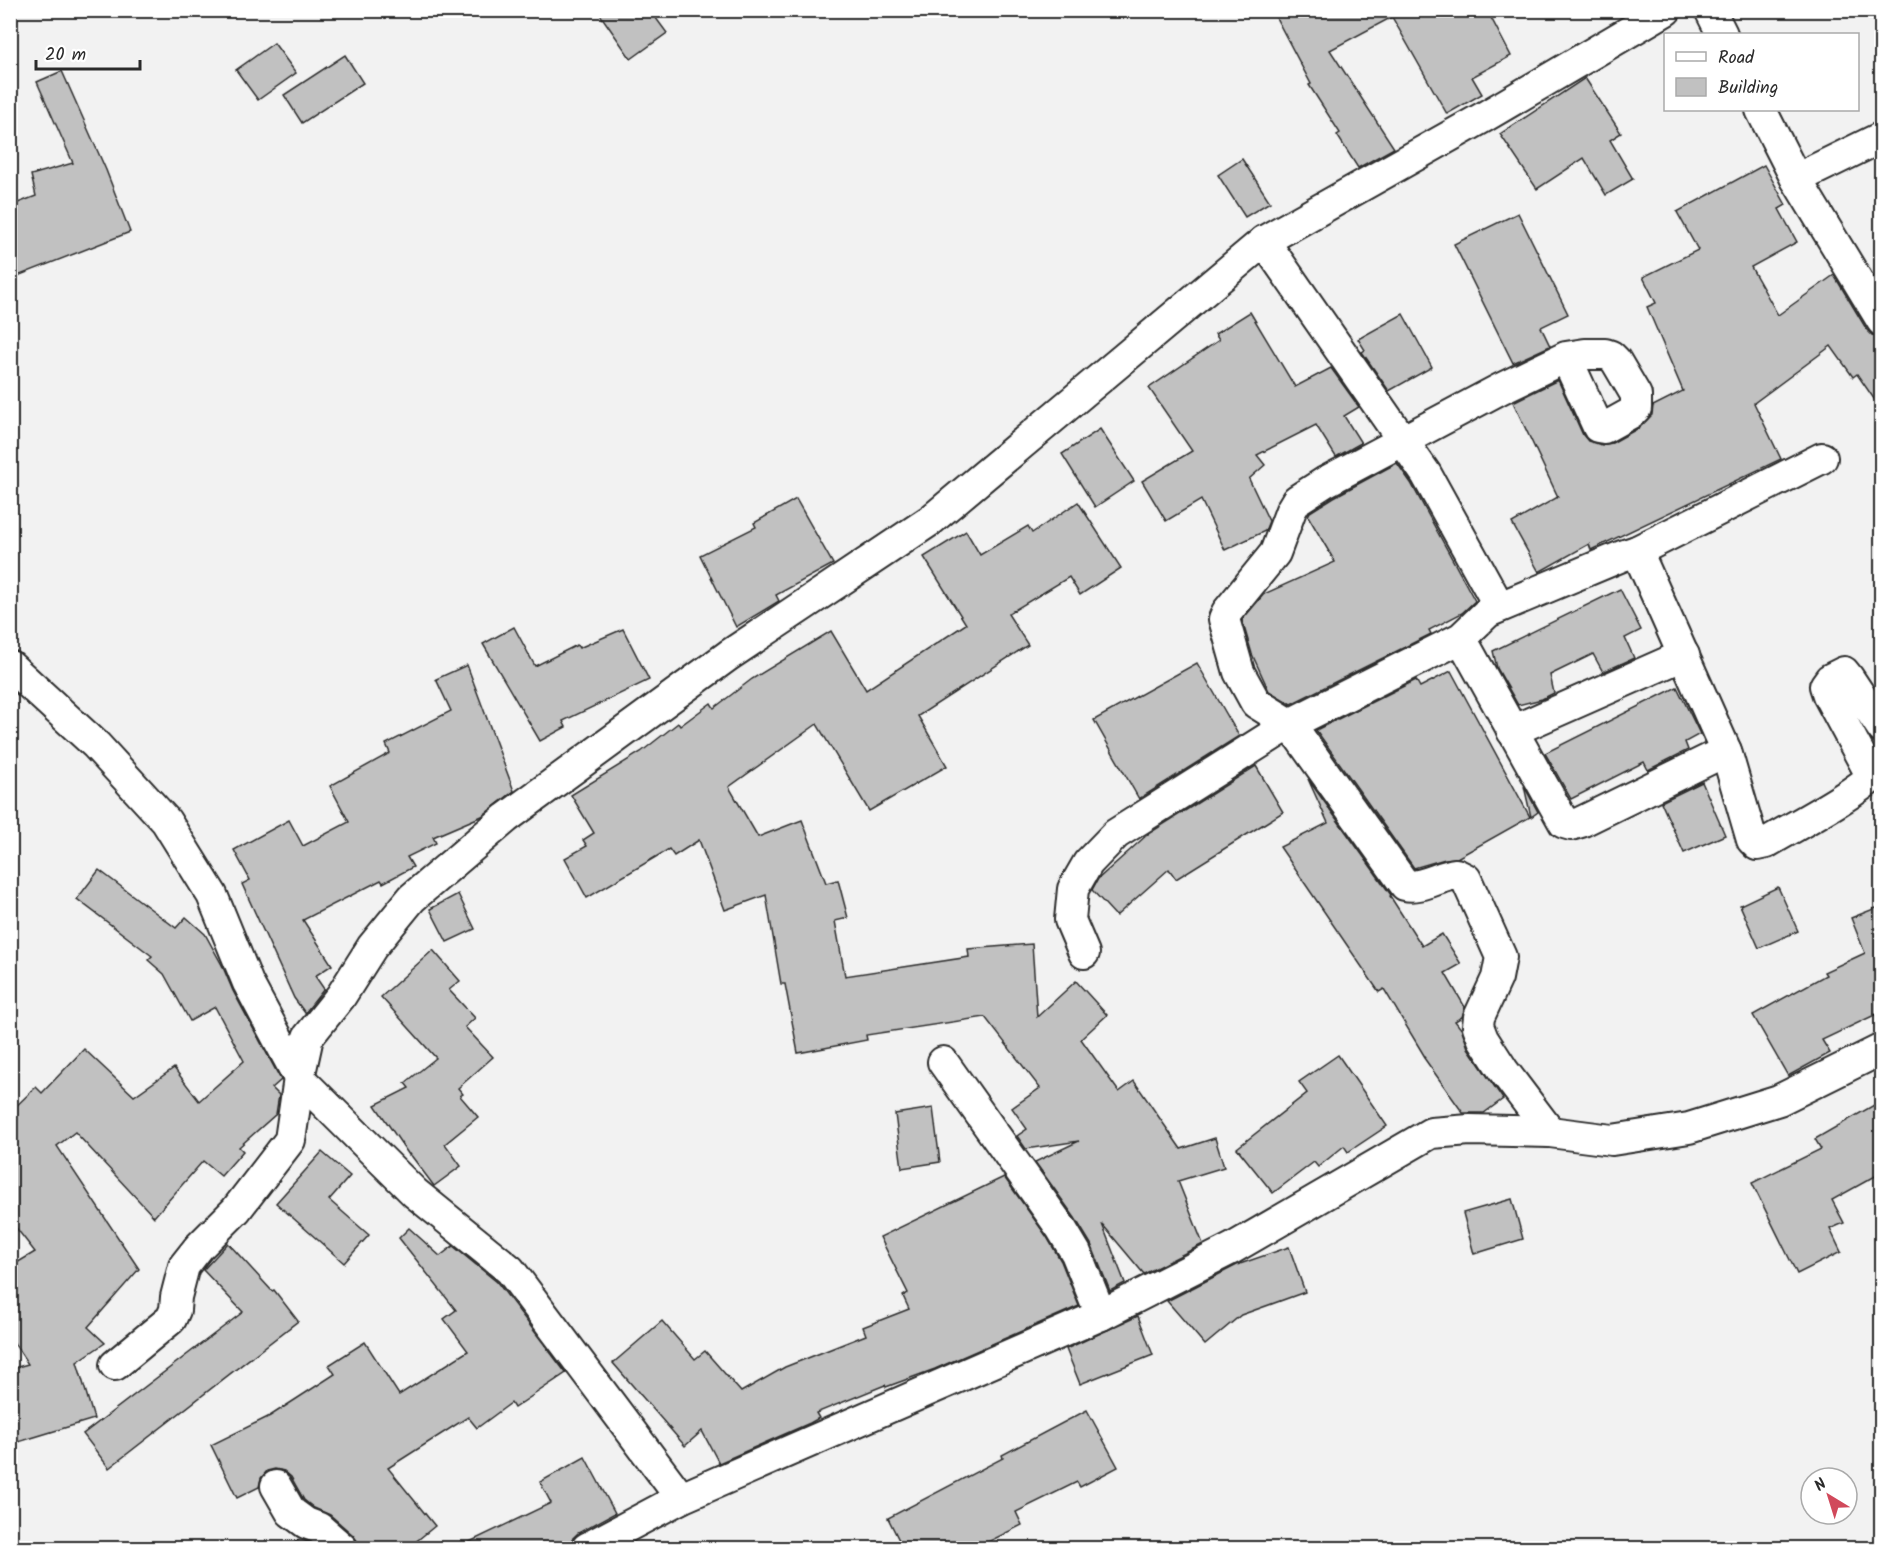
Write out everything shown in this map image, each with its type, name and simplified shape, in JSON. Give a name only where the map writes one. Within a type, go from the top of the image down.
[{"type":"street","points":[[115,1365],[171,1319],[184,1266],[199,1247],[236,1210],[290,1140],[299,1077],[308,1037],[340,996],[372,946],[412,898],[506,818],[729,655],[931,520],[1263,242],[1474,123],[1666,10]]},
{"type":"street","points":[[1710,10],[1722,33]]},
{"type":"street","points":[[1762,111],[1796,179],[1881,321]]},
{"type":"street","points":[[1796,179],[1881,137]]},
{"type":"street","points":[[1263,242],[1426,474],[1499,606]]},
{"type":"street","points":[[1550,1132],[1503,1070],[1483,1039],[1478,1026],[1479,1017],[1497,978],[1501,957],[1466,879],[1456,874],[1442,876],[1414,887],[1405,885],[1290,724],[1256,703],[1239,672],[1224,618],[1275,553],[1297,500],[1325,482],[1566,357]]},
{"type":"street","points":[[1084,953],[1070,920],[1073,889],[1088,863],[1116,834],[1290,724],[1461,638],[1488,612],[1499,606],[1637,551],[1822,458]]},
{"type":"street","points":[[1637,551],[1726,751],[1749,835],[1757,845],[1766,843],[1825,808],[1877,773],[1828,695],[1825,686],[1830,679],[1844,672],[1881,728]]},
{"type":"street","points":[[1461,638],[1564,823],[1571,825],[1726,751]]},
{"type":"street","points":[[1512,731],[1684,655]]},
{"type":"street","points":[[10,666],[96,745],[166,821],[212,895],[248,983],[299,1077],[415,1193],[510,1270],[681,1498]]},
{"type":"street","points":[[587,1548],[681,1498],[1101,1315],[1233,1248],[1431,1133],[1470,1130],[1550,1132],[1612,1140],[1689,1128],[1779,1100],[1881,1049]]},
{"type":"street","points":[[943,1062],[1061,1228],[1076,1254],[1101,1315]]},
{"type":"street","points":[[276,1486],[291,1512],[306,1523],[319,1528],[342,1548]]},
{"type":"building","points":[[597,10],[650,10],[667,33],[631,59]]},
{"type":"building","points":[[1272,10],[1487,10],[1511,56],[1472,77],[1482,94],[1447,114],[1392,17],[1330,50],[1394,148],[1358,168],[1337,135],[1340,133],[1309,85],[1311,84]]},
{"type":"building","points":[[274,43],[296,73],[258,100],[236,70]]},
{"type":"building","points":[[345,55],[363,83],[302,123],[284,95]]},
{"type":"building","points":[[62,71],[106,170],[130,232],[10,279],[10,206],[36,196],[31,175],[73,163],[37,82]]},
{"type":"building","points":[[1585,78],[1621,133],[1610,140],[1633,179],[1606,195],[1584,158],[1537,189],[1500,134]]},
{"type":"building","points":[[1242,159],[1270,202],[1245,217],[1218,175]]},
{"type":"building","points":[[1764,165],[1786,205],[1779,209],[1797,242],[1751,267],[1778,315],[1834,275],[1867,330],[1873,336],[1881,338],[1881,409],[1857,374],[1853,377],[1831,346],[1754,403],[1781,459],[1591,550],[1589,544],[1539,572],[1512,523],[1558,497],[1513,402],[1558,380],[1583,435],[1588,441],[1602,445],[1612,443],[1639,428],[1652,415],[1653,406],[1683,391],[1647,307],[1656,303],[1643,277],[1698,250],[1677,212]]},
{"type":"building","points":[[1518,213],[1568,314],[1541,327],[1550,346],[1513,363],[1454,244]]},
{"type":"building","points":[[1250,312],[1295,387],[1331,368],[1359,407],[1344,416],[1361,443],[1336,457],[1316,425],[1257,455],[1265,465],[1249,479],[1269,521],[1265,531],[1225,550],[1201,500],[1166,521],[1142,481],[1192,451],[1149,388],[1219,340],[1215,334]]},
{"type":"building","points":[[1403,314],[1432,367],[1389,391],[1362,352],[1365,350],[1358,339]]},
{"type":"building","points":[[1100,429],[1134,481],[1095,507],[1062,454]]},
{"type":"building","points":[[1397,463],[1411,483],[1475,601],[1462,613],[1429,630],[1431,634],[1291,704],[1269,691],[1252,654],[1242,620],[1264,594],[1335,562],[1308,516],[1310,512]]},
{"type":"building","points":[[796,499],[833,564],[776,595],[779,601],[736,627],[700,555],[756,527],[754,523]]},
{"type":"building","points":[[1078,502],[1121,568],[1080,595],[1069,577],[1008,614],[1028,645],[918,716],[947,766],[869,811],[817,724],[729,787],[758,837],[802,820],[826,883],[838,880],[848,918],[835,921],[845,976],[969,957],[968,949],[1032,944],[1037,1017],[1076,981],[1107,1015],[1081,1039],[1119,1092],[1134,1081],[1181,1149],[1215,1138],[1224,1167],[1178,1181],[1203,1244],[1144,1274],[1102,1224],[1125,1283],[1110,1291],[1091,1244],[1035,1162],[1079,1141],[1026,1149],[1017,1136],[1027,1129],[1012,1108],[1040,1088],[985,1017],[866,1035],[867,1040],[798,1053],[785,984],[781,984],[766,895],[725,910],[699,840],[674,856],[669,849],[587,898],[565,858],[587,846],[583,840],[594,833],[571,795],[641,752],[678,723],[680,726],[711,703],[714,708],[752,679],[831,631],[866,690],[966,624],[924,557],[966,531],[980,555],[1028,526],[1032,533]]},
{"type":"building","points":[[1620,589],[1641,630],[1625,638],[1634,658],[1603,672],[1593,654],[1550,675],[1554,693],[1542,699],[1518,705],[1497,668],[1493,651]]},
{"type":"building","points":[[514,627],[535,666],[577,645],[579,648],[623,629],[649,680],[563,721],[566,727],[540,741],[483,644]]},
{"type":"building","points":[[1197,663],[1239,736],[1139,799],[1094,720]]},
{"type":"building","points":[[467,665],[514,791],[482,816],[433,837],[436,843],[407,857],[413,867],[383,883],[381,880],[303,920],[332,965],[315,976],[324,989],[305,1013],[294,998],[242,884],[250,880],[234,850],[289,820],[303,846],[349,822],[330,786],[390,753],[386,744],[451,711],[436,679]]},
{"type":"building","points":[[1451,671],[1530,817],[1457,858],[1414,868],[1316,730],[1416,680],[1420,687]]},
{"type":"building","points":[[1677,687],[1700,734],[1685,742],[1688,750],[1648,770],[1644,762],[1571,799],[1545,753]]},
{"type":"building","points":[[1256,766],[1283,812],[1176,879],[1169,869],[1116,916],[1092,890],[1098,879],[1148,834]]},
{"type":"building","points":[[1308,779],[1391,895],[1422,946],[1442,934],[1461,964],[1445,973],[1465,1007],[1462,1017],[1455,1021],[1462,1030],[1468,1048],[1503,1099],[1484,1113],[1463,1113],[1424,1058],[1384,989],[1379,992],[1280,847],[1328,823]]},
{"type":"building","points":[[1702,782],[1725,835],[1684,853],[1661,802]]},
{"type":"building","points":[[1524,786],[1538,812],[1531,817]]},
{"type":"building","points":[[99,870],[176,928],[186,917],[205,934],[281,1080],[272,1088],[279,1095],[276,1114],[239,1147],[243,1151],[221,1176],[203,1161],[154,1217],[75,1132],[57,1146],[139,1269],[88,1327],[105,1343],[77,1362],[94,1419],[18,1442],[10,1417],[10,1369],[28,1364],[10,1337],[10,1267],[35,1252],[10,1220],[10,1112],[36,1087],[42,1093],[84,1049],[134,1096],[174,1068],[199,1101],[244,1061],[215,1007],[190,1021],[164,974],[148,960],[152,956],[77,899]]},
{"type":"building","points":[[1778,887],[1798,931],[1759,948],[1740,905]]},
{"type":"building","points":[[458,894],[475,929],[447,942],[430,909]]},
{"type":"building","points":[[1881,906],[1881,1012],[1822,1040],[1830,1053],[1788,1076],[1753,1015],[1826,975],[1824,972],[1865,953],[1851,918]]},
{"type":"building","points":[[433,950],[460,981],[449,990],[475,1018],[465,1027],[493,1057],[458,1088],[463,1094],[460,1096],[478,1117],[445,1144],[461,1166],[434,1186],[409,1155],[375,1105],[409,1088],[405,1083],[436,1058],[381,997]]},
{"type":"building","points":[[1338,1055],[1387,1126],[1348,1152],[1344,1146],[1318,1167],[1314,1162],[1273,1193],[1237,1148],[1307,1093],[1299,1082]]},
{"type":"building","points":[[1881,1101],[1881,1173],[1832,1200],[1844,1223],[1830,1229],[1841,1252],[1797,1274],[1752,1183],[1821,1149],[1815,1139]]},
{"type":"building","points":[[933,1108],[940,1162],[902,1168],[895,1114]]},
{"type":"building","points":[[322,1152],[350,1176],[329,1200],[369,1235],[344,1263],[276,1203]]},
{"type":"building","points":[[1004,1177],[1047,1237],[1061,1261],[1079,1306],[935,1369],[886,1387],[885,1385],[816,1413],[819,1418],[810,1423],[719,1463],[702,1431],[685,1446],[613,1363],[662,1321],[695,1359],[705,1351],[741,1392],[785,1367],[866,1335],[863,1327],[909,1309],[903,1296],[908,1293],[880,1237]]},
{"type":"building","points":[[1512,1199],[1523,1239],[1474,1254],[1463,1213]]},
{"type":"building","points":[[409,1228],[440,1256],[453,1246],[497,1282],[566,1373],[514,1408],[511,1403],[477,1428],[468,1417],[388,1468],[435,1526],[408,1548],[359,1548],[353,1535],[330,1515],[314,1508],[304,1500],[291,1477],[284,1471],[275,1469],[267,1471],[261,1478],[259,1487],[237,1498],[211,1445],[270,1416],[335,1374],[329,1365],[365,1342],[399,1395],[468,1351],[444,1319],[456,1310],[399,1238]]},
{"type":"building","points":[[228,1243],[272,1291],[274,1290],[298,1321],[109,1468],[83,1434],[243,1312],[203,1270]]},
{"type":"building","points":[[1289,1247],[1305,1292],[1241,1315],[1205,1345],[1167,1301],[1237,1265]]},
{"type":"building","points":[[1138,1316],[1153,1355],[1080,1384],[1066,1349]]},
{"type":"building","points":[[1087,1410],[1118,1467],[1080,1487],[1077,1482],[1016,1512],[1022,1525],[976,1548],[903,1548],[888,1518],[1003,1458],[1002,1455]]},
{"type":"building","points":[[585,1457],[615,1513],[578,1533],[572,1539],[570,1548],[457,1548],[551,1503],[540,1482]]},
{"type":"building","points":[[300,1539],[310,1543],[316,1548],[286,1548]]}]
